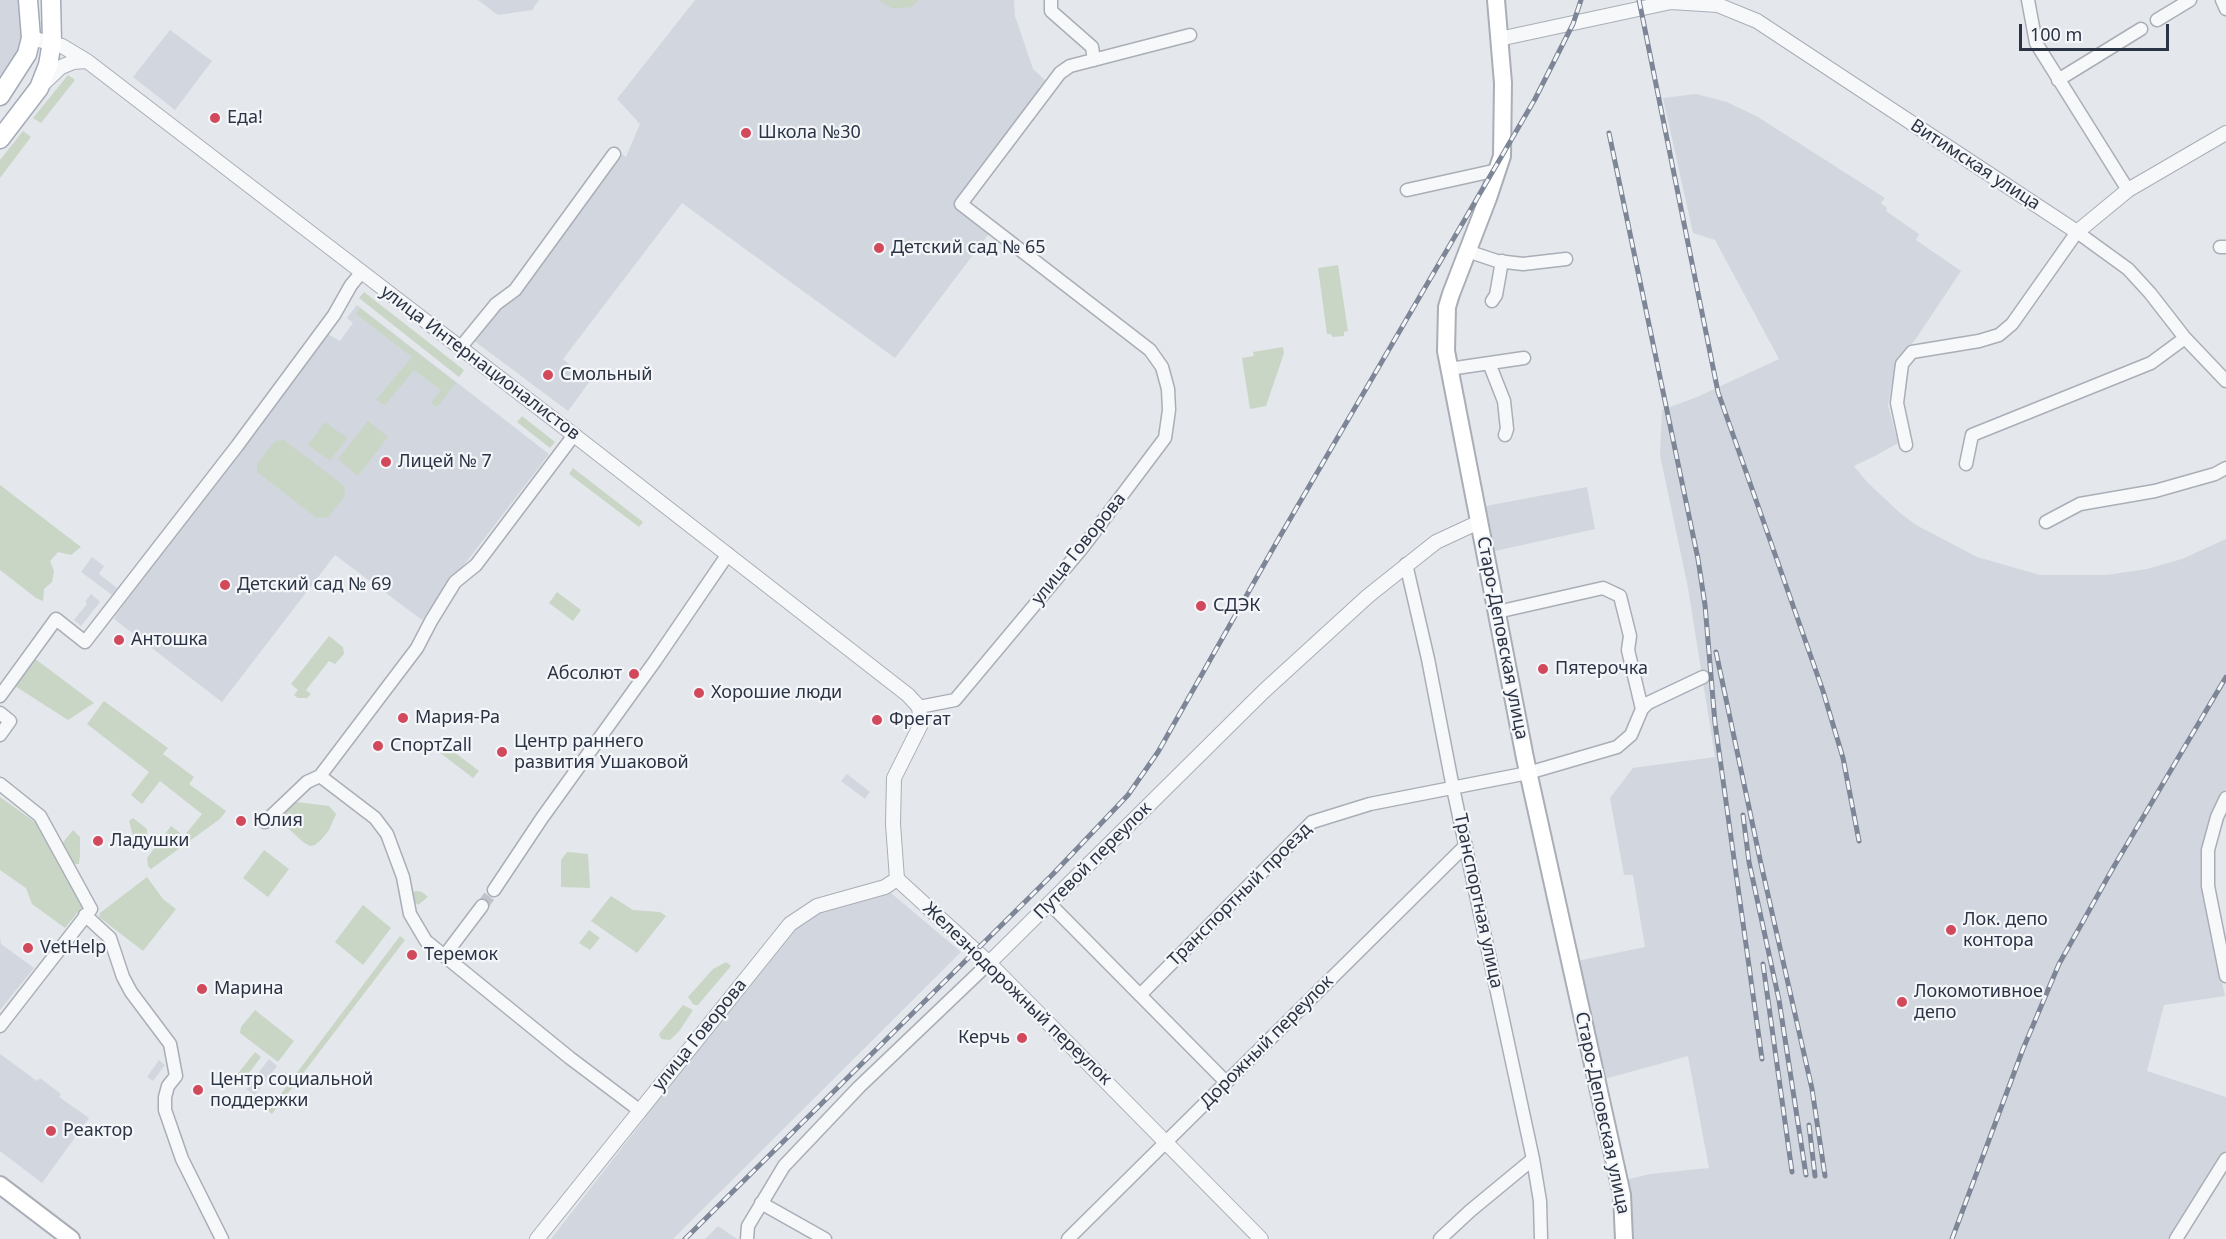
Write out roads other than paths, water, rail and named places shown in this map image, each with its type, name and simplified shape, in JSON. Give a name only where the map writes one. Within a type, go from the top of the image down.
[{"type":"main road","points":[[0,96],[27,54],[31,38],[28,0]]},
{"type":"main road","points":[[0,139],[39,88],[48,65],[52,42],[51,0]]},
{"type":"main road","name":"Старо-Деповская улица","points":[[1496,0],[1503,83],[1502,156],[1447,306],[1446,351],[1528,773],[1622,1195],[1624,1239]]},
{"type":"main road","points":[[0,1185],[71,1239]]},
{"type":"street","points":[[1051,0],[1051,11],[1092,47],[1094,60],[1190,35]]},
{"type":"street","points":[[2028,0],[2036,43],[2128,190]]},
{"type":"street","points":[[2157,20],[2190,0]]},
{"type":"street","points":[[2222,0],[2226,9]]},
{"type":"street","name":"Витимская улица","points":[[1499,39],[1671,2],[1689,1],[1718,5],[1757,21],[2077,232],[2128,269],[2185,338],[2226,381]]},
{"type":"street","points":[[2058,80],[2141,29]]},
{"type":"street","name":"улица Интернационалистов","points":[[31,38],[52,42],[87,61],[728,554],[908,694],[919,707]]},
{"type":"street","name":"улица Говорова","points":[[919,707],[955,700],[1083,547],[1165,438],[1169,410],[1168,389],[1162,367],[1150,350],[961,204],[1060,73],[1070,66],[1094,60]]},
{"type":"street","points":[[39,88],[61,67],[73,62],[87,61]]},
{"type":"street","points":[[1906,445],[1897,403],[1902,364],[1912,352],[1979,341],[1999,335],[2012,324],[2077,232],[2128,190],[2226,133]]},
{"type":"street","points":[[460,348],[496,304],[515,290],[614,154]]},
{"type":"street","points":[[1407,190],[1493,171],[1498,167]]},
{"type":"street","points":[[1467,251],[1502,261],[1523,264],[1566,259]]},
{"type":"street","points":[[1492,301],[1496,295],[1502,261]]},
{"type":"street","points":[[0,696],[56,619],[85,642],[237,446],[334,315],[351,285],[361,273]]},
{"type":"street","points":[[1966,464],[1972,435],[2151,363],[2185,338]]},
{"type":"street","points":[[1449,369],[1524,358]]},
{"type":"street","points":[[1489,363],[1504,401],[1508,429],[1505,435]]},
{"type":"street","points":[[265,822],[307,782],[320,776],[417,648],[455,582],[476,565],[574,435]]},
{"type":"street","points":[[2046,522],[2080,504],[2155,491],[2215,474],[2226,468]]},
{"type":"street","name":"Путевой переулок","points":[[747,1239],[748,1227],[784,1166],[837,1111],[1264,691],[1406,564],[1436,542],[1479,522]]},
{"type":"street","points":[[494,890],[728,554]]},
{"type":"street","name":"Транспортная улица","points":[[1406,564],[1533,1159],[1540,1201],[1541,1239]]},
{"type":"street","points":[[1497,612],[1603,588],[1620,597],[1630,636],[1628,650],[1642,709]]},
{"type":"street","points":[[1642,709],[1648,703],[1703,677]]},
{"type":"street","points":[[897,879],[893,824],[894,778],[921,724],[919,707]]},
{"type":"street","name":"Транспортный проезд","points":[[1140,994],[1312,822],[1370,804],[1528,773],[1617,747],[1630,735],[1642,709]]},
{"type":"street","points":[[0,713],[10,721],[0,735]]},
{"type":"street","points":[[320,776],[375,818],[387,834],[404,877],[410,914],[426,941],[570,1058],[639,1110]]},
{"type":"street","points":[[0,784],[40,816],[91,909],[0,1026]]},
{"type":"street","points":[[2226,798],[2217,817],[2208,850],[2208,886],[2226,976]]},
{"type":"street","name":"Дорожный переулок","points":[[1068,1239],[1466,845]]},
{"type":"street","name":"улица Говорова","points":[[537,1239],[790,924],[817,906],[885,887],[897,879]]},
{"type":"street","name":"Железнодорожный переулок","points":[[897,879],[989,963],[1261,1239]]},
{"type":"street","points":[[1050,904],[1226,1082]]},
{"type":"street","points":[[445,955],[483,906]]},
{"type":"street","points":[[85,915],[111,938],[123,977],[131,992],[170,1044],[176,1076],[168,1086],[165,1110],[182,1159],[222,1239]]},
{"type":"street","points":[[1440,1239],[1533,1159]]},
{"type":"street","points":[[2176,1239],[2226,1159]]},
{"type":"street","points":[[761,1203],[825,1239]]},
{"type":"tunnel","points":[[482,906],[494,890]]},
{"type":"railway","points":[[685,1239],[1053,874],[1128,795],[1158,752],[1279,538],[1535,99],[1573,24],[1581,0]]},
{"type":"railway","points":[[1639,0],[1718,392],[1823,691],[1843,758],[1859,841]]},
{"type":"railway","points":[[1609,133],[1698,559],[1705,605],[1715,723],[1762,1059]]},
{"type":"railway","points":[[1716,652],[1812,1089],[1825,1176]]},
{"type":"railway","points":[[1952,1239],[2023,1049],[2059,964],[2226,677]]},
{"type":"railway","points":[[1743,815],[1749,862],[1779,1000],[1806,1175]]},
{"type":"railway","points":[[1763,964],[1792,1172]]},
{"type":"railway","points":[[1809,1125],[1815,1176]]},
{"type":"place","name":"Еда!","points":[[215,118]]},
{"type":"place","name":"Школа №30","points":[[746,133]]},
{"type":"place","name":"Детский сад № 65","points":[[879,248]]},
{"type":"place","name":"Смольный","points":[[548,375]]},
{"type":"place","name":"Лицей № 7","points":[[386,462]]},
{"type":"place","name":"Детский сад № 69","points":[[225,585]]},
{"type":"place","name":"СДЭК","points":[[1201,606]]},
{"type":"place","name":"Антошка","points":[[119,640]]},
{"type":"place","name":"Пятерочка","points":[[1543,669]]},
{"type":"place","name":"Абсолют","points":[[634,674]]},
{"type":"place","name":"Хорошие люди","points":[[699,693]]},
{"type":"place","name":"Мария-Ра","points":[[403,718]]},
{"type":"place","name":"Фрегат","points":[[877,720]]},
{"type":"place","name":"СпортZall","points":[[378,746]]},
{"type":"place","name":"Центр раннего развития Ушаковой","points":[[502,752]]},
{"type":"place","name":"Юлия","points":[[241,821]]},
{"type":"place","name":"Ладушки","points":[[98,841]]},
{"type":"place","name":"Лок. депо контора","points":[[1951,930]]},
{"type":"place","name":"VetHelp","points":[[28,948]]},
{"type":"place","name":"Теремок","points":[[412,955]]},
{"type":"place","name":"Марина","points":[[202,989]]},
{"type":"place","name":"Локомотивное депо","points":[[1902,1002]]},
{"type":"place","name":"Керчь","points":[[1022,1038]]},
{"type":"place","name":"Центр социальной поддержки","points":[[198,1090]]},
{"type":"place","name":"Реактор","points":[[51,1131]]}]
